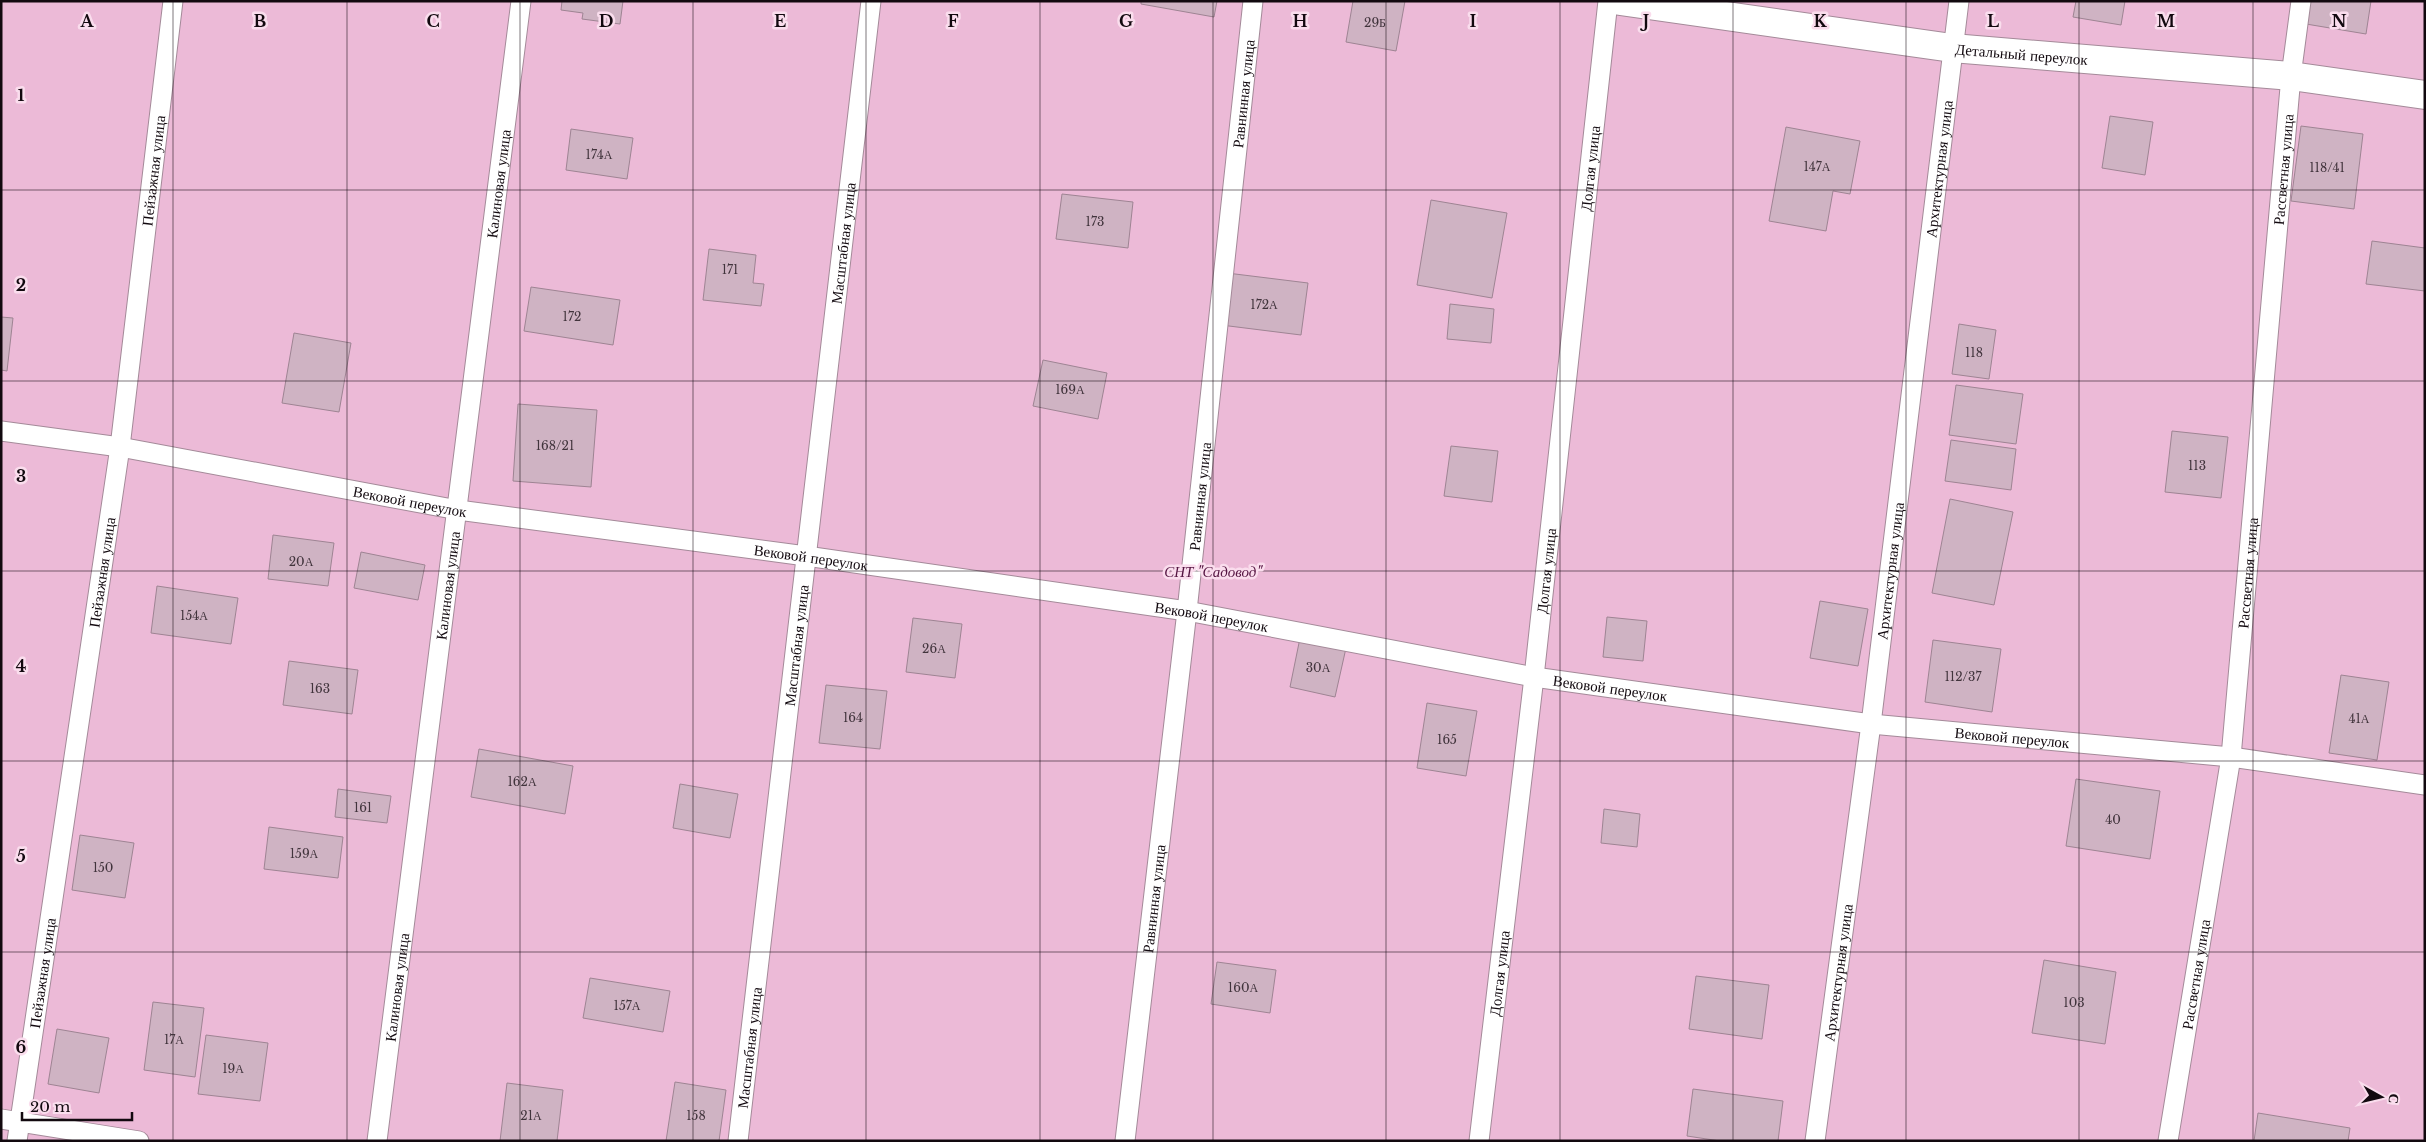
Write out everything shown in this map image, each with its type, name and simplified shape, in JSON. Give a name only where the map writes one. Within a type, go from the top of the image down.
[{"type":"street","name":"Детальный переулок","points":[[1620,1],[1952,48],[2291,76],[2425,95]]},
{"type":"lane","name":"Пейзажная улица","points":[[17,1141],[120,447],[173,1]]},
{"type":"lane","name":"Калиновая улица","points":[[377,1141],[521,1]]},
{"type":"lane","name":"Масштабная улица","points":[[738,1141],[872,1]]},
{"type":"lane","name":"Равнинная улица","points":[[1125,1141],[1187,611],[1253,1]]},
{"type":"lane","name":"Долгая улица","points":[[1479,1141],[1534,678],[1608,1]]},
{"type":"lane","name":"Архитектурная улица","points":[[1815,1141],[1871,724],[1959,1]]},
{"type":"lane","name":"Рассветная улица","points":[[2168,1141],[2231,757],[2291,76],[2301,1]]},
{"type":"lane","name":"Вековой переулок","points":[[1,431],[120,447],[458,510],[806,556],[1187,611],[1534,678],[1871,724],[2231,757],[2425,785]]},
{"type":"lane","points":[[1,1119],[139,1141]]},
{"type":"green space","name":"СНТ \"Садовод\"","points":[[1,1],[2425,1],[2425,1141],[1,1141]]},
{"type":"building","points":[[562,1],[623,1],[620,24],[582,19],[583,13],[561,10]]},
{"type":"building","points":[[1141,1],[1217,1],[1214,17],[1141,4]]},
{"type":"building","points":[[1353,1],[1405,1],[1396,51],[1346,42]]},
{"type":"building","points":[[2076,1],[2125,1],[2121,25],[2073,17]]},
{"type":"building","points":[[2309,1],[2371,1],[2366,34],[2306,24]]},
{"type":"building","points":[[2110,116],[2153,122],[2145,175],[2102,168]]},
{"type":"building","points":[[2301,126],[2363,134],[2354,209],[2291,201]]},
{"type":"building","points":[[1786,127],[1860,141],[1850,194],[1833,191],[1826,231],[1769,221]]},
{"type":"building","points":[[571,129],[633,138],[627,179],[566,170]]},
{"type":"building","points":[[1062,194],[1133,202],[1128,248],[1056,239]]},
{"type":"building","points":[[1431,200],[1507,213],[1492,298],[1417,285]]},
{"type":"building","points":[[2372,241],[2425,248],[2425,291],[2366,284]]},
{"type":"building","points":[[709,249],[756,255],[753,283],[764,284],[761,306],[703,300]]},
{"type":"building","points":[[1227,273],[1308,283],[1301,335],[1221,325]]},
{"type":"building","points":[[531,287],[620,300],[613,345],[524,331]]},
{"type":"building","points":[[1450,304],[1494,309],[1491,343],[1447,339]]},
{"type":"building","points":[[1,317],[13,318],[7,371],[1,370]]},
{"type":"building","points":[[1959,324],[1996,330],[1989,379],[1952,374]]},
{"type":"building","points":[[294,333],[351,343],[339,412],[282,403]]},
{"type":"building","points":[[1043,360],[1107,373],[1098,419],[1033,406]]},
{"type":"building","points":[[1956,385],[2023,394],[2016,444],[1949,435]]},
{"type":"building","points":[[518,404],[597,410],[591,487],[513,481]]},
{"type":"building","points":[[2172,431],[2228,437],[2221,498],[2165,492]]},
{"type":"building","points":[[1951,440],[2016,449],[2011,490],[1945,481]]},
{"type":"building","points":[[1451,446],[1498,451],[1492,502],[1444,496]]},
{"type":"building","points":[[1950,499],[2013,512],[1994,605],[1932,593]]},
{"type":"building","points":[[273,535],[334,543],[328,586],[268,579]]},
{"type":"building","points":[[361,552],[425,565],[418,600],[354,588]]},
{"type":"building","points":[[157,586],[238,598],[231,644],[151,633]]},
{"type":"building","points":[[1820,601],[1868,609],[1858,666],[1810,658]]},
{"type":"building","points":[[1607,617],[1647,621],[1643,661],[1603,657]]},
{"type":"building","points":[[913,618],[962,624],[955,678],[906,672]]},
{"type":"building","points":[[1300,638],[1346,648],[1335,697],[1290,687]]},
{"type":"building","points":[[1933,640],[2001,649],[1992,712],[1925,702]]},
{"type":"building","points":[[289,661],[358,670],[352,714],[283,705]]},
{"type":"building","points":[[2341,675],[2389,682],[2377,760],[2329,753]]},
{"type":"building","points":[[826,685],[887,691],[880,749],[819,743]]},
{"type":"building","points":[[1427,703],[1477,711],[1466,776],[1417,768]]},
{"type":"building","points":[[479,749],[573,766],[565,814],[471,797]]},
{"type":"building","points":[[2076,779],[2160,791],[2150,859],[2066,846]]},
{"type":"building","points":[[680,784],[738,794],[730,838],[673,828]]},
{"type":"building","points":[[338,789],[391,796],[387,823],[335,817]]},
{"type":"building","points":[[1604,809],[1640,814],[1637,847],[1601,843]]},
{"type":"building","points":[[269,827],[343,837],[338,878],[264,869]]},
{"type":"building","points":[[80,835],[134,843],[125,898],[72,890]]},
{"type":"building","points":[[2044,960],[2116,972],[2105,1044],[2032,1033]]},
{"type":"building","points":[[1217,962],[1276,970],[1270,1013],[1211,1004]]},
{"type":"building","points":[[1696,976],[1769,985],[1762,1039],[1689,1029]]},
{"type":"building","points":[[590,978],[670,991],[663,1032],[583,1018]]},
{"type":"building","points":[[153,1002],[204,1008],[195,1077],[144,1070]]},
{"type":"building","points":[[57,1029],[109,1038],[99,1093],[48,1084]]},
{"type":"building","points":[[206,1035],[268,1043],[260,1101],[198,1094]]},
{"type":"building","points":[[675,1082],[726,1090],[719,1141],[666,1141]]},
{"type":"building","points":[[507,1083],[563,1090],[557,1141],[500,1141]]},
{"type":"building","points":[[1693,1089],[1783,1101],[1778,1141],[1720,1141],[1687,1136]]},
{"type":"building","points":[[2258,1113],[2350,1128],[2348,1141],[2254,1141]]}]
